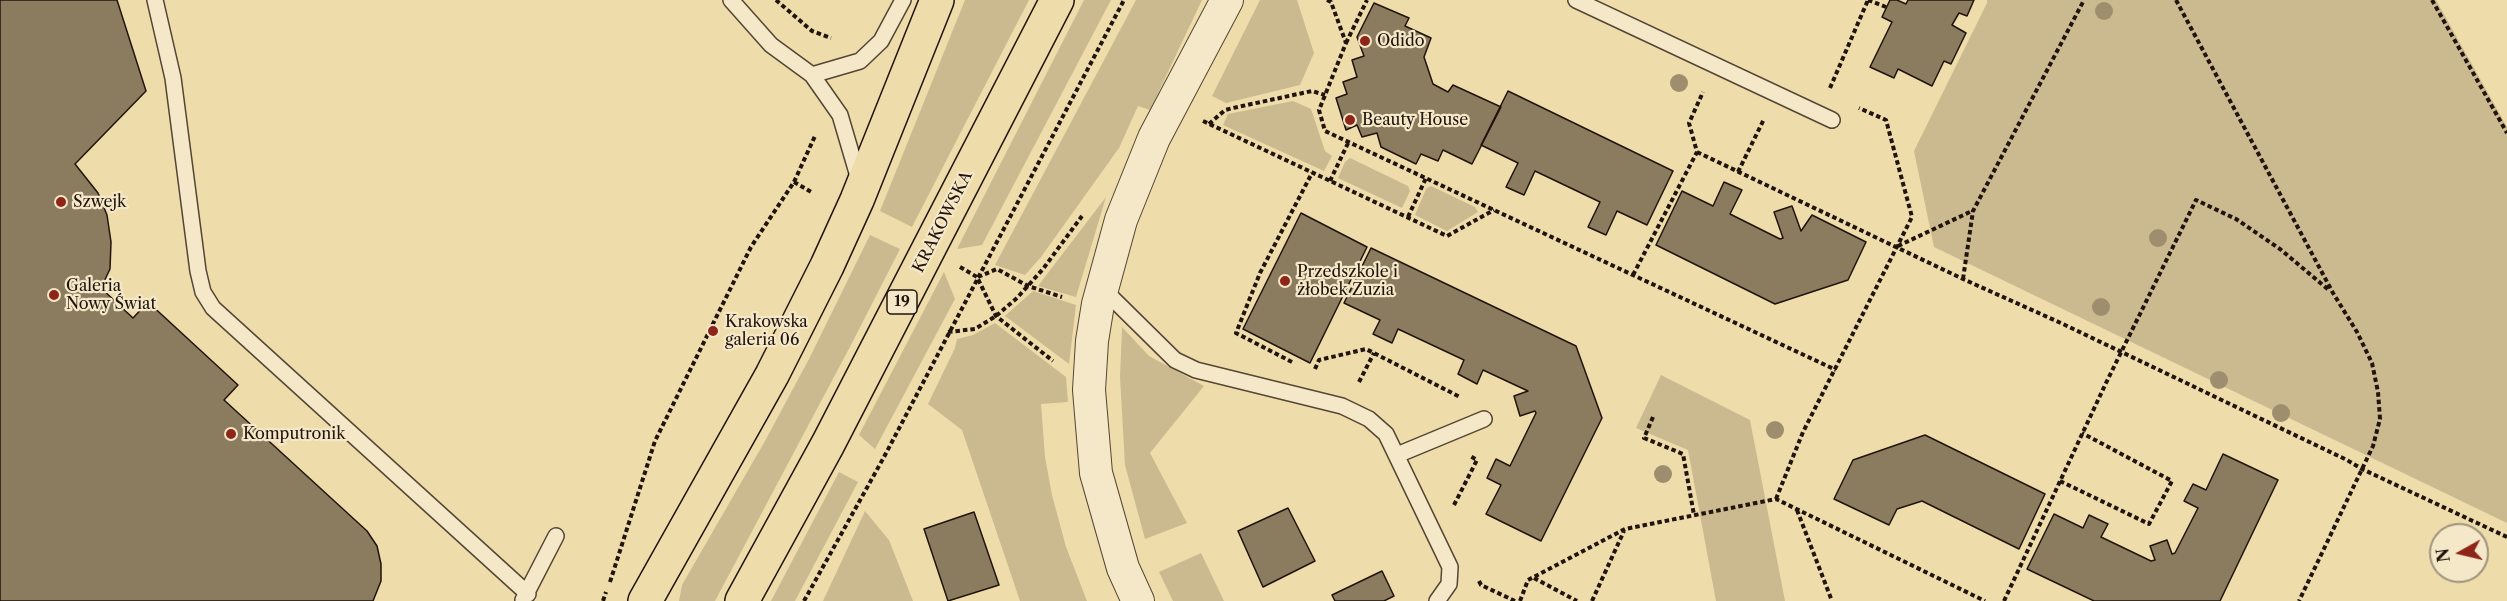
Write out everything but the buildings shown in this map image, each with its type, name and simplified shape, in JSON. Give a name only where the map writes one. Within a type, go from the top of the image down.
[{"type":"main road","points":[[645,601],[772,375],[827,266],[862,189],[937,0]]},
{"type":"main road","name":"KRAKOWSKA","points":[[742,601],[828,444],[1057,0]]},
{"type":"street","points":[[1138,601],[1120,559],[1096,473],[1089,390],[1100,296],[1121,220],[1154,138],[1227,0]]},
{"type":"lane","points":[[155,0],[173,78],[198,272],[203,292],[213,308],[525,597],[556,536]]},
{"type":"lane","points":[[731,0],[771,45],[812,75],[831,102],[840,115],[862,189]]},
{"type":"lane","points":[[812,75],[860,61],[881,41],[903,0]]},
{"type":"lane","points":[[1576,0],[1832,120]]},
{"type":"lane","points":[[1100,296],[1175,360],[1196,370],[1342,406],[1369,419],[1386,434],[1450,567],[1449,584],[1437,601]]},
{"type":"lane","points":[[1397,455],[1484,419]]},
{"type":"path","points":[[776,0],[812,31],[852,45],[843,67]]},
{"type":"path","points":[[804,601],[884,457],[1124,0]]},
{"type":"path","points":[[1327,0],[1331,2],[1346,43]]},
{"type":"path","points":[[1367,0],[1346,43],[1319,110],[1325,131],[1836,370]]},
{"type":"path","points":[[1831,87],[1868,0],[1886,7]]},
{"type":"path","points":[[1963,279],[1973,211],[2084,0]]},
{"type":"path","points":[[2176,0],[2333,293],[2357,332],[2372,363],[2378,392],[2380,419],[2373,446],[2299,601]]},
{"type":"path","points":[[2432,0],[2507,133]]},
{"type":"path","points":[[1633,275],[1697,152],[1689,123],[1716,66]]},
{"type":"path","points":[[1209,124],[1225,110],[1233,108],[1312,91],[1325,95]]},
{"type":"path","points":[[1738,172],[1776,93]]},
{"type":"path","points":[[603,601],[655,441],[751,247],[794,183],[831,102]]},
{"type":"path","points":[[1776,499],[1803,432],[1912,217],[1886,120],[1857,106]]},
{"type":"path","points":[[1197,118],[1447,236],[1494,210]]},
{"type":"path","points":[[1330,180],[1349,141]]},
{"type":"path","points":[[1697,152],[2507,537]]},
{"type":"path","points":[[1294,363],[1236,333],[1260,273],[1312,172]]},
{"type":"path","points":[[1408,217],[1426,178]]},
{"type":"path","points":[[794,183],[813,193]]},
{"type":"path","points":[[2004,601],[2082,433],[2196,200],[2236,219],[2280,249],[2333,293]]},
{"type":"path","points":[[1896,247],[1973,211]]},
{"type":"path","points":[[948,332],[975,329],[996,316],[1028,286],[1084,213]]},
{"type":"path","points":[[977,277],[997,269],[1028,286],[1078,302],[1100,296]]},
{"type":"path","points":[[977,277],[996,316],[1089,390]]},
{"type":"path","points":[[1316,374],[1313,372],[1319,360],[1366,349],[1467,400]]},
{"type":"path","points":[[1359,381],[1374,353]]},
{"type":"path","points":[[1653,417],[1644,438],[1683,454],[1694,515]]},
{"type":"path","points":[[2060,481],[2149,524],[2172,481],[2082,433]]},
{"type":"path","points":[[1449,513],[1477,460],[1472,457]]},
{"type":"path","points":[[1520,601],[1528,580],[1625,529],[1776,499],[1985,601]]},
{"type":"path","points":[[1796,509],[1832,601]]},
{"type":"path","points":[[1592,601],[1625,529]]},
{"type":"path","points":[[1476,575],[1481,585],[1515,601]]},
{"type":"path","points":[[1533,577],[1578,601]]},
{"type":"shaded area","points":[[965,0],[1029,0],[912,227],[880,211]]},
{"type":"shaded area","points":[[1084,0],[1111,0],[982,245],[957,249]]},
{"type":"shaded area","points":[[1136,0],[1202,0],[1150,110],[1138,106],[1119,148],[1041,257],[1025,275],[995,265]]},
{"type":"shaded area","points":[[1260,0],[1297,0],[1314,53],[1300,85],[1226,103],[1212,96]]},
{"type":"shaded area","points":[[1987,0],[2436,0],[2507,127],[2507,523],[1934,247],[1914,151]]},
{"type":"shaded area","points":[[1293,101],[1311,109],[1325,151],[1332,156],[1324,171],[1223,125],[1228,114]]},
{"type":"shaded area","points":[[1350,158],[1408,186],[1410,191],[1402,208],[1338,178],[1345,162]]},
{"type":"shaded area","points":[[1431,186],[1475,207],[1478,212],[1447,231],[1415,215],[1426,189]]},
{"type":"shaded area","points":[[1106,197],[1076,297],[1038,286]]},
{"type":"shaded area","points":[[870,235],[900,249],[852,343],[715,601],[679,601],[682,585],[765,441],[809,359]]},
{"type":"shaded area","points":[[944,272],[955,299],[875,449],[859,435]]},
{"type":"shaded area","points":[[1033,291],[1076,305],[1069,364],[1005,316]]},
{"type":"shaded area","points":[[995,323],[1066,377],[1068,402],[1041,404],[1045,457],[1052,495],[1066,547],[1087,601],[1020,601],[962,430],[928,404],[955,348],[957,339],[973,335]]},
{"type":"shaded area","points":[[1122,327],[1149,356],[1204,386],[1150,453],[1187,523],[1145,539],[1125,465],[1120,378]]},
{"type":"shaded area","points":[[1661,375],[1750,420],[1785,601],[1716,601],[1688,450],[1636,428]]},
{"type":"shaded area","points":[[839,472],[858,482],[795,601],[771,601]]},
{"type":"shaded area","points":[[865,511],[889,540],[913,601],[823,601]]},
{"type":"shaded area","points":[[1201,553],[1224,601],[1173,601],[1159,572]]},
{"type":"place","name":"Odido","points":[[1365,41]]},
{"type":"place","name":"Beauty House","points":[[1350,120]]},
{"type":"place","name":"Szwejk","points":[[61,202]]},
{"type":"place","name":"Przedszkole i żłobek Zuzia","points":[[1285,281]]},
{"type":"place","name":"Galeria Nowy Świat","points":[[54,295]]},
{"type":"place","name":"Krakowska galeria 06","points":[[713,331]]},
{"type":"place","name":"Komputronik","points":[[231,434]]}]
